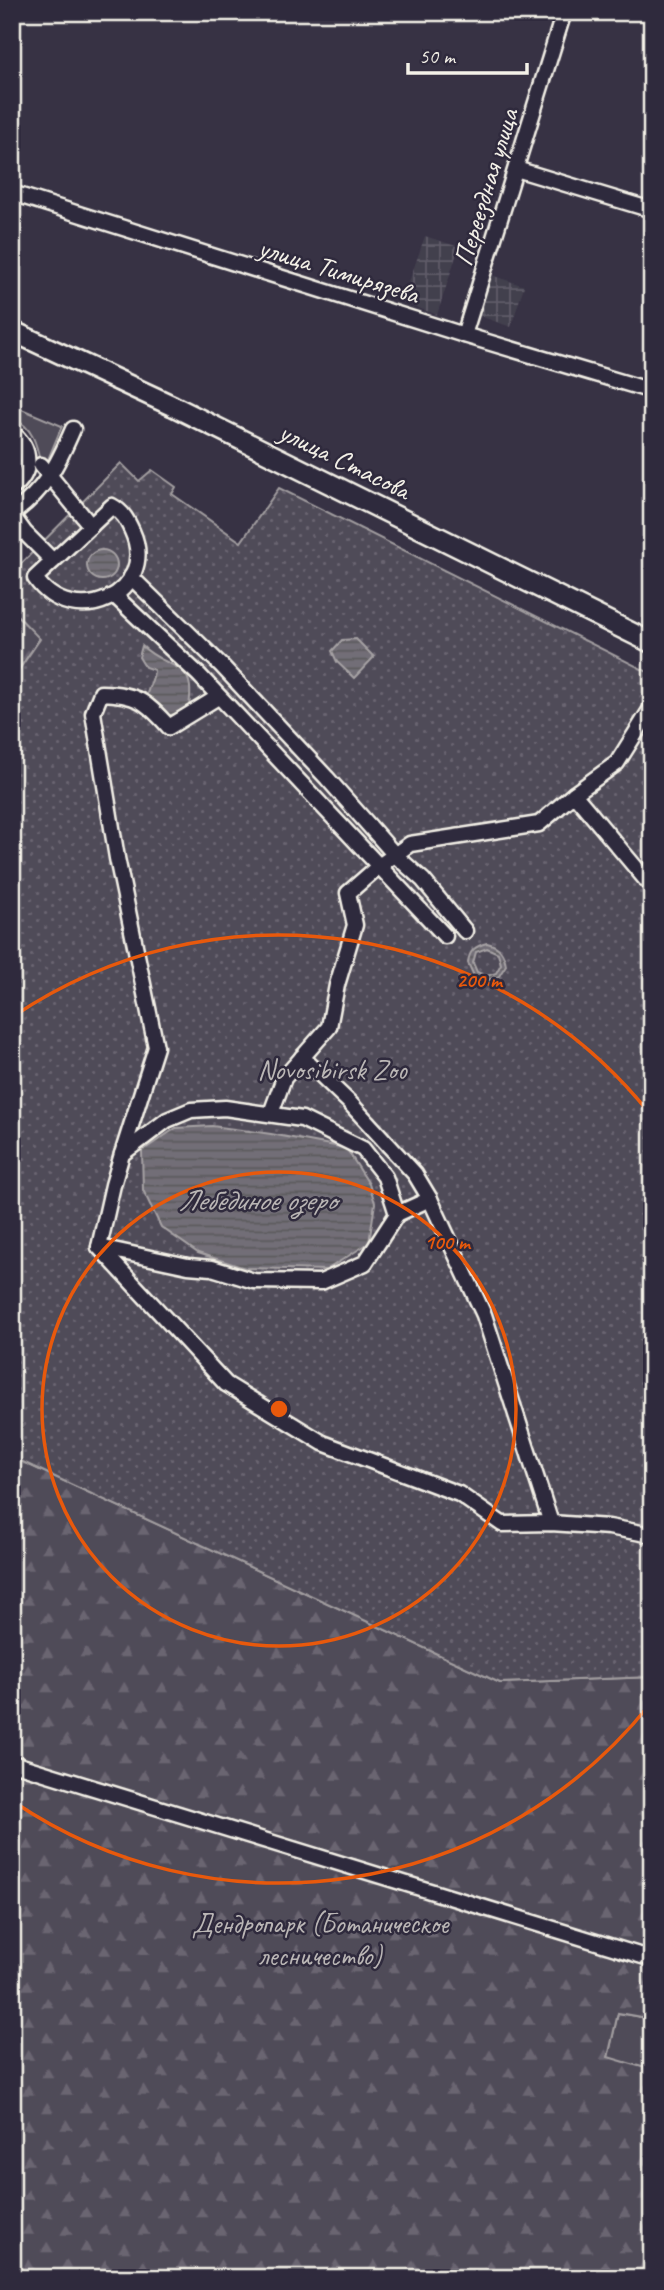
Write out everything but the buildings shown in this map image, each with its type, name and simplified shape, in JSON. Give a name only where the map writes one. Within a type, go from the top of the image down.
[{"type":"street","name":"Переездная улица","points":[[464,335],[565,12]]},
{"type":"street","points":[[516,169],[652,211]]},
{"type":"street","name":"улица Тимирязева","points":[[12,193],[652,391]]},
{"type":"street","name":"улица Стасова","points":[[12,331],[173,406],[652,643]]},
{"type":"street","points":[[48,557],[12,515],[31,500],[51,477],[73,429]]},
{"type":"street","points":[[12,433],[24,445],[28,455],[24,476],[15,486],[31,500]]},
{"type":"street","points":[[41,465],[86,520]]},
{"type":"street","points":[[112,506],[127,519],[134,536],[137,558],[131,577],[115,596],[99,603],[76,606],[58,599],[35,578],[48,557],[86,520],[112,506]]},
{"type":"street","points":[[131,577],[256,702],[395,855],[423,880],[465,931]]},
{"type":"street","points":[[115,596],[199,675],[445,936]]},
{"type":"street","points":[[99,1247],[113,1185],[156,1047],[117,858],[93,713],[102,693],[126,694],[152,708],[169,727],[218,697]]},
{"type":"street","points":[[271,1113],[284,1078],[329,1027],[337,985],[355,925],[348,893],[379,866],[411,844],[539,824],[617,763],[652,707]]},
{"type":"street","points":[[574,794],[652,887]]},
{"type":"street","points":[[302,1058],[349,1102],[415,1174],[430,1199],[484,1315],[551,1523]]},
{"type":"street","points":[[122,1154],[167,1120],[191,1110],[225,1108],[302,1119],[363,1149],[385,1177],[397,1214]]},
{"type":"street","points":[[99,1247],[188,1266],[212,1268],[254,1281],[321,1282],[365,1263],[397,1214],[430,1199]]},
{"type":"street","points":[[99,1247],[226,1384],[323,1443],[458,1494],[502,1524],[551,1523],[609,1527],[652,1535]]},
{"type":"street","points":[[12,1763],[652,1959]]},
{"type":"shaded area","points":[[425,236],[459,247],[437,315],[402,302]]},
{"type":"shaded area","points":[[491,275],[524,286],[511,327],[477,315]]},
{"type":"green space","points":[[12,405],[62,426],[47,462],[41,465],[36,444],[29,431],[12,419]]},
{"type":"green space","name":"Novosibirsk Zoo","points":[[121,463],[139,481],[152,470],[176,487],[172,494],[241,542],[279,488],[652,674],[652,1677],[500,1683],[12,1457],[12,680],[40,639],[12,610],[12,573]]},
{"type":"green space","points":[[12,610],[40,638],[12,680]]},
{"type":"green space","name":"Дендропарк (Ботаническое лесничество)","points":[[12,1457],[500,1683],[652,1677],[652,2019],[618,2013],[608,2057],[652,2070],[652,2278],[12,2278]]},
{"type":"green space","points":[[618,2013],[652,2019],[652,2070],[608,2058]]},
{"type":"water","points":[[102,550],[108,551],[116,559],[116,571],[108,579],[102,580],[96,579],[88,571],[87,565],[88,559],[96,551]]},
{"type":"water","points":[[356,639],[374,657],[354,678],[337,662],[332,651],[342,640]]},
{"type":"water","points":[[142,646],[185,674],[190,694],[188,711],[166,716],[146,699],[154,670],[145,667],[139,657]]},
{"type":"water","points":[[487,943],[498,948],[506,965],[499,976],[486,981],[474,976],[468,963],[471,952]],"holes":[[[487,948],[498,953],[501,964],[496,973],[487,976],[477,972],[473,963],[476,952]]]},
{"type":"water","name":"Лебединое озеро","points":[[212,1126],[346,1148],[369,1184],[375,1203],[369,1243],[326,1270],[245,1268],[198,1253],[161,1227],[143,1190],[142,1151],[176,1128]]}]
